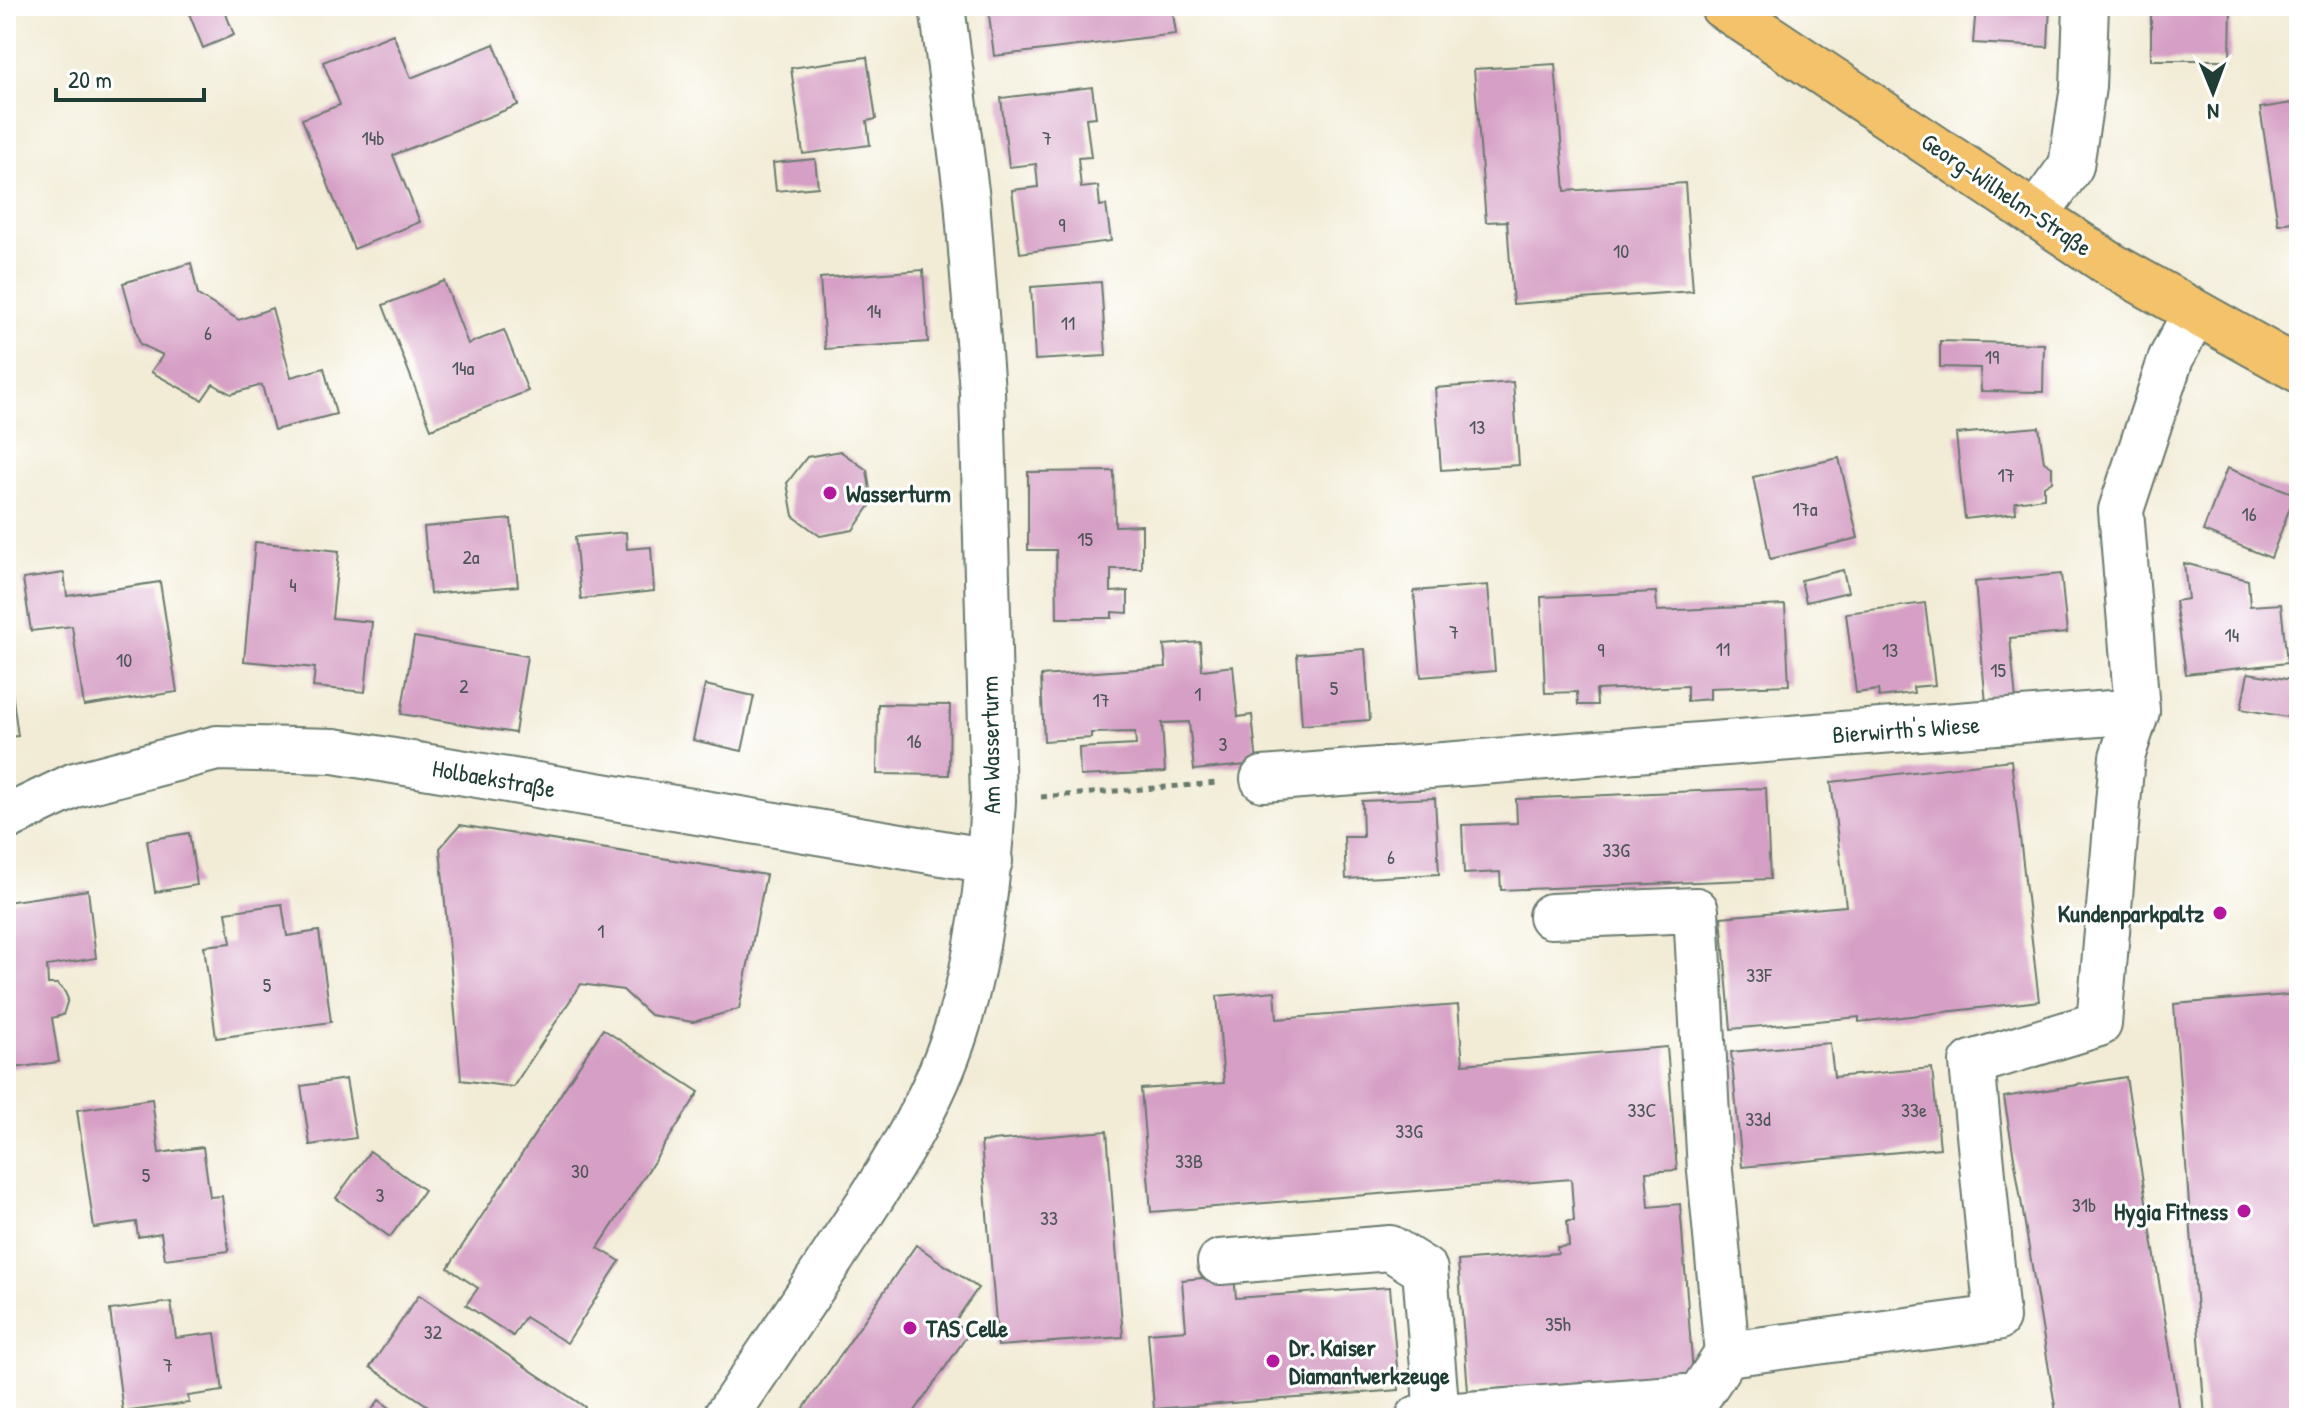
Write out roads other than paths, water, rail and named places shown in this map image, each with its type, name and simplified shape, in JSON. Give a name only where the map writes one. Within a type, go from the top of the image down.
[{"type":"main road","name":"Georg-Wilhelm-Straße","points":[[1722,6],[2111,265],[2299,370]]},
{"type":"street","name":"Am Wasserturm","points":[[725,1418],[882,1182],[923,1111],[957,1027],[977,945],[990,861],[993,800],[982,391],[967,199],[942,6]]},
{"type":"street","points":[[2037,213],[2071,166],[2083,87],[2086,6]]},
{"type":"street","points":[[1727,1354],[1997,1318],[1972,1063],[2099,1024],[2122,757],[2137,711],[2121,510],[2171,358],[2195,313]]},
{"type":"street","name":"Bierwirth's Wiese","points":[[1263,779],[2137,711]]},
{"type":"street","name":"Holbaekstraße","points":[[6,818],[75,785],[217,748],[334,751],[990,861]]},
{"type":"street","points":[[1220,1262],[1390,1248],[1425,1270],[1428,1417],[1699,1396],[1727,1354],[1710,1171],[1696,910],[1551,916]]},
{"type":"place","name":"Wasserturm","points":[[830,493]]},
{"type":"place","name":"Kundenparkpaltz","points":[[2220,913]]},
{"type":"place","name":"Hygia Fitness","points":[[2244,1211]]},
{"type":"place","name":"TAS Celle","points":[[910,1328]]},
{"type":"place","name":"Dr. Kaiser Diamantwerkzeuge","points":[[1273,1361]]}]
